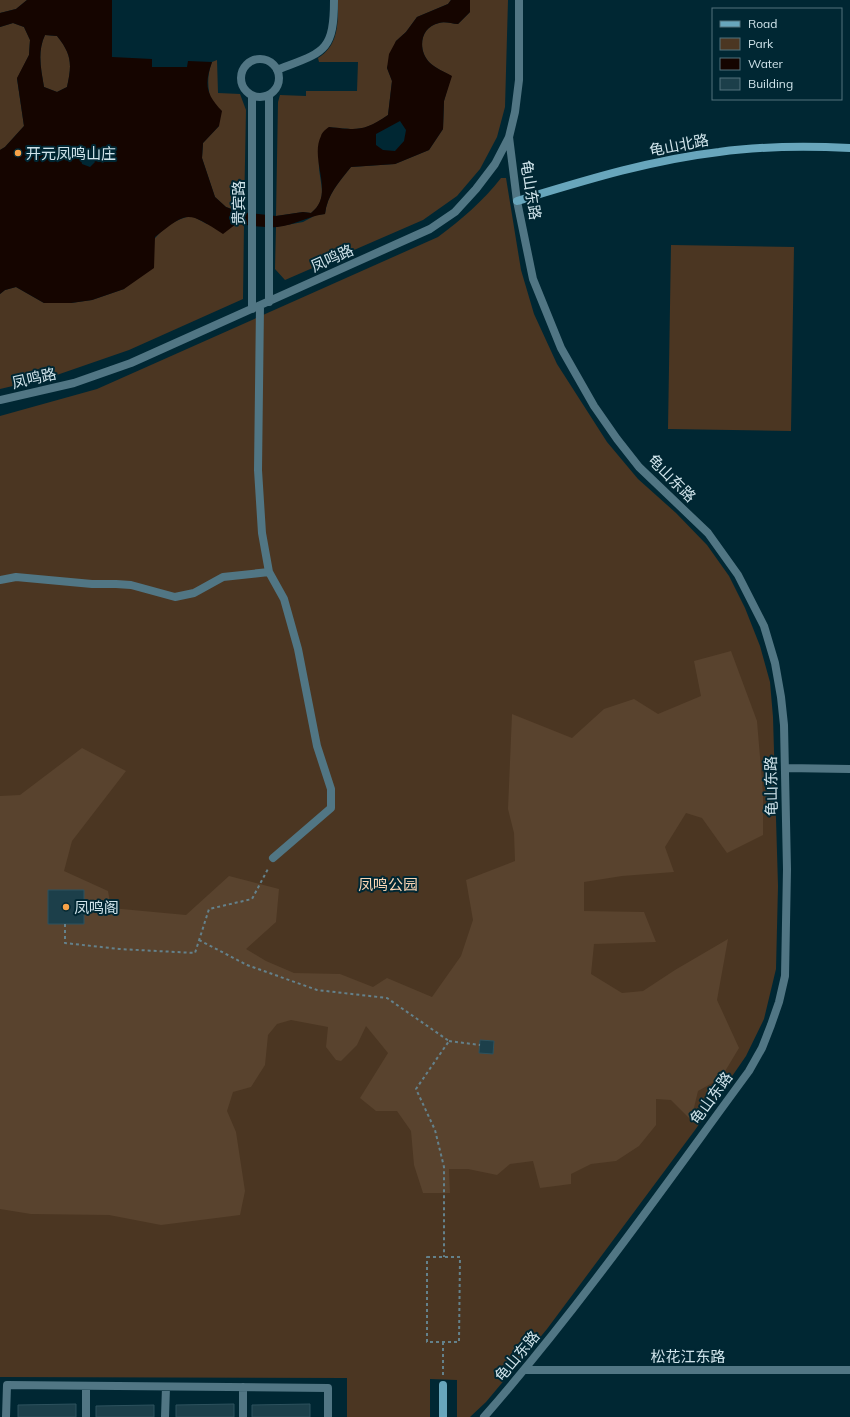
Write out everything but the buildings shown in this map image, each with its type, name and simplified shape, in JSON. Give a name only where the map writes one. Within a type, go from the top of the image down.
[{"type":"street","points":[[277,70],[313,56],[329,40],[333,30],[334,0]]},
{"type":"street","name":"凤鸣路","points":[[0,400],[74,383],[131,363],[430,229],[455,212],[476,189],[495,164],[509,137],[515,112],[519,80],[519,0]]},
{"type":"street","points":[[255,60],[268,61],[277,70],[279,75],[278,87],[269,96],[252,96],[243,87],[241,80],[244,68],[255,60]]},
{"type":"street","name":"贵宾路","points":[[252,96],[258,470],[262,533],[269,572],[284,598],[298,649],[317,746],[331,789],[330,808],[273,858]]},
{"type":"street","name":"贵宾路","points":[[269,96],[269,302]]},
{"type":"street","name":"龟山东路","points":[[484,1417],[525,1370],[590,1287],[749,1071],[762,1048],[779,1002],[784,976],[787,869],[782,697],[775,663],[764,626],[738,574],[708,533],[639,467],[594,406],[575,375],[549,322],[533,279],[517,201],[509,137]]},
{"type":"street","name":"龟山北路","points":[[517,201],[588,180],[662,162],[719,152],[808,146],[850,148]]},
{"type":"street","points":[[0,580],[16,578],[92,584],[116,584],[131,586],[175,597],[194,593],[223,578],[269,572]]},
{"type":"street","points":[[784,768],[850,769]]},
{"type":"street","name":"松花江东路","points":[[525,1370],[850,1370]]},
{"type":"street","points":[[6,1417],[7,1385],[328,1388],[328,1417]]},
{"type":"street","points":[[443,1385],[443,1417]]},
{"type":"street","points":[[86,1386],[86,1417]]},
{"type":"street","points":[[165,1417],[166,1386]]},
{"type":"street","points":[[242,1417],[243,1388]]},
{"type":"path","points":[[65,924],[66,943],[119,949],[194,953],[210,909],[252,899],[273,858]]},
{"type":"path","points":[[199,940],[248,965],[317,990],[387,998],[449,1041],[480,1045]]},
{"type":"path","points":[[444,1257],[444,1167],[435,1130],[416,1089],[449,1041]]},
{"type":"path","points":[[427,1257],[460,1257],[459,1342],[443,1342],[427,1342],[427,1257]]},
{"type":"path","points":[[443,1342],[443,1385]]},
{"type":"green space","points":[[0,0],[27,0],[16,9],[0,13]]},
{"type":"green space","points":[[338,0],[451,0],[448,4],[417,17],[406,32],[396,41],[387,68],[392,81],[388,115],[380,121],[366,127],[347,129],[329,127],[319,160],[322,195],[317,207],[311,213],[303,212],[276,216],[278,102],[280,95],[306,96],[306,91],[357,91],[358,62],[319,62],[318,58],[325,53],[334,40],[338,17]]},
{"type":"green space","points":[[470,0],[508,0],[505,107],[497,137],[480,169],[457,196],[423,220],[285,280],[275,269],[276,227],[303,222],[316,215],[325,214],[331,195],[338,183],[351,167],[395,164],[429,150],[443,129],[444,101],[451,76],[430,63],[423,52],[422,40],[424,34],[433,25],[444,22],[458,24],[470,12]]},
{"type":"green space","points":[[13,23],[24,27],[30,40],[29,55],[17,79],[24,126],[5,147],[0,150],[0,27]]},
{"type":"green space","points":[[45,35],[57,36],[66,48],[70,60],[70,72],[67,87],[57,92],[44,87],[40,54]]},
{"type":"green space","points":[[217,60],[218,93],[240,94],[246,110],[244,213],[226,207],[215,197],[202,158],[203,143],[219,126],[211,102],[208,86],[209,71],[212,62]]},
{"type":"green space","name":"凤鸣公园","points":[[501,178],[506,178],[521,270],[534,314],[557,364],[607,442],[638,479],[676,513],[707,545],[729,576],[745,608],[760,646],[770,682],[773,717],[778,886],[776,969],[764,1019],[746,1056],[695,1130],[547,1329],[486,1402],[470,1417],[457,1417],[457,1380],[430,1379],[430,1417],[347,1417],[347,1378],[0,1377],[0,416],[97,389],[438,237],[472,209]]},
{"type":"green space","points":[[192,216],[207,224],[244,224],[243,299],[129,350],[51,377],[0,389],[0,294],[5,290],[16,287],[44,303],[71,303],[92,300],[124,289],[150,244],[159,234],[168,226],[179,220]]},
{"type":"green space","points":[[671,245],[794,247],[791,431],[668,429]]},
{"type":"shaded area","points":[[731,651],[757,721],[763,793],[763,835],[727,853],[702,818],[686,813],[665,847],[674,872],[622,876],[584,882],[584,911],[644,912],[656,942],[594,944],[591,974],[622,993],[643,991],[675,970],[728,939],[717,1000],[739,1048],[721,1078],[698,1091],[691,1120],[671,1100],[656,1099],[656,1125],[639,1146],[616,1161],[591,1164],[571,1174],[571,1184],[540,1188],[533,1161],[510,1164],[497,1175],[468,1169],[449,1169],[450,1193],[423,1193],[414,1165],[411,1131],[397,1111],[376,1111],[360,1098],[388,1053],[366,1026],[357,1045],[341,1061],[336,1060],[326,1047],[328,1027],[291,1020],[277,1024],[268,1035],[265,1065],[251,1087],[233,1092],[227,1111],[236,1132],[245,1191],[240,1215],[161,1225],[109,1215],[31,1214],[0,1209],[0,796],[20,795],[82,748],[126,771],[72,841],[64,871],[108,891],[111,908],[186,915],[229,876],[279,889],[276,922],[246,949],[266,961],[294,973],[340,974],[373,987],[387,978],[432,997],[461,956],[473,920],[466,880],[515,861],[514,833],[508,809],[512,714],[572,738],[604,709],[634,699],[658,714],[701,696],[694,661]]},
{"type":"water","points":[[27,0],[112,0],[112,57],[152,59],[152,67],[187,67],[188,61],[212,62],[207,83],[208,89],[222,111],[219,126],[203,143],[202,158],[215,197],[226,207],[239,212],[276,216],[303,212],[311,213],[318,205],[322,187],[318,145],[325,130],[329,127],[353,129],[366,127],[388,115],[392,81],[387,68],[389,54],[396,41],[406,32],[417,17],[448,4],[451,0],[470,0],[470,12],[458,24],[444,22],[433,25],[424,34],[422,40],[423,52],[430,63],[452,76],[444,101],[443,129],[429,150],[395,164],[351,167],[338,183],[331,195],[325,214],[290,224],[277,227],[262,227],[236,224],[223,234],[202,221],[194,218],[188,217],[174,222],[155,237],[154,268],[124,289],[92,300],[71,303],[44,303],[16,287],[5,290],[0,294],[0,150],[5,147],[24,126],[17,78],[29,55],[30,40],[24,27],[13,23],[0,27],[0,13],[16,9]],"holes":[[[45,35],[57,36],[66,49],[70,60],[70,72],[67,87],[57,92],[44,87],[40,54]],[[400,121],[406,130],[404,141],[395,151],[383,150],[376,145],[376,134]],[[89,153],[95,162],[90,167],[82,164],[80,155]]]},
{"type":"place","name":"开元凤鸣山庄","points":[[18,153]]},
{"type":"place","name":"凤鸣阁","points":[[66,907]]}]
